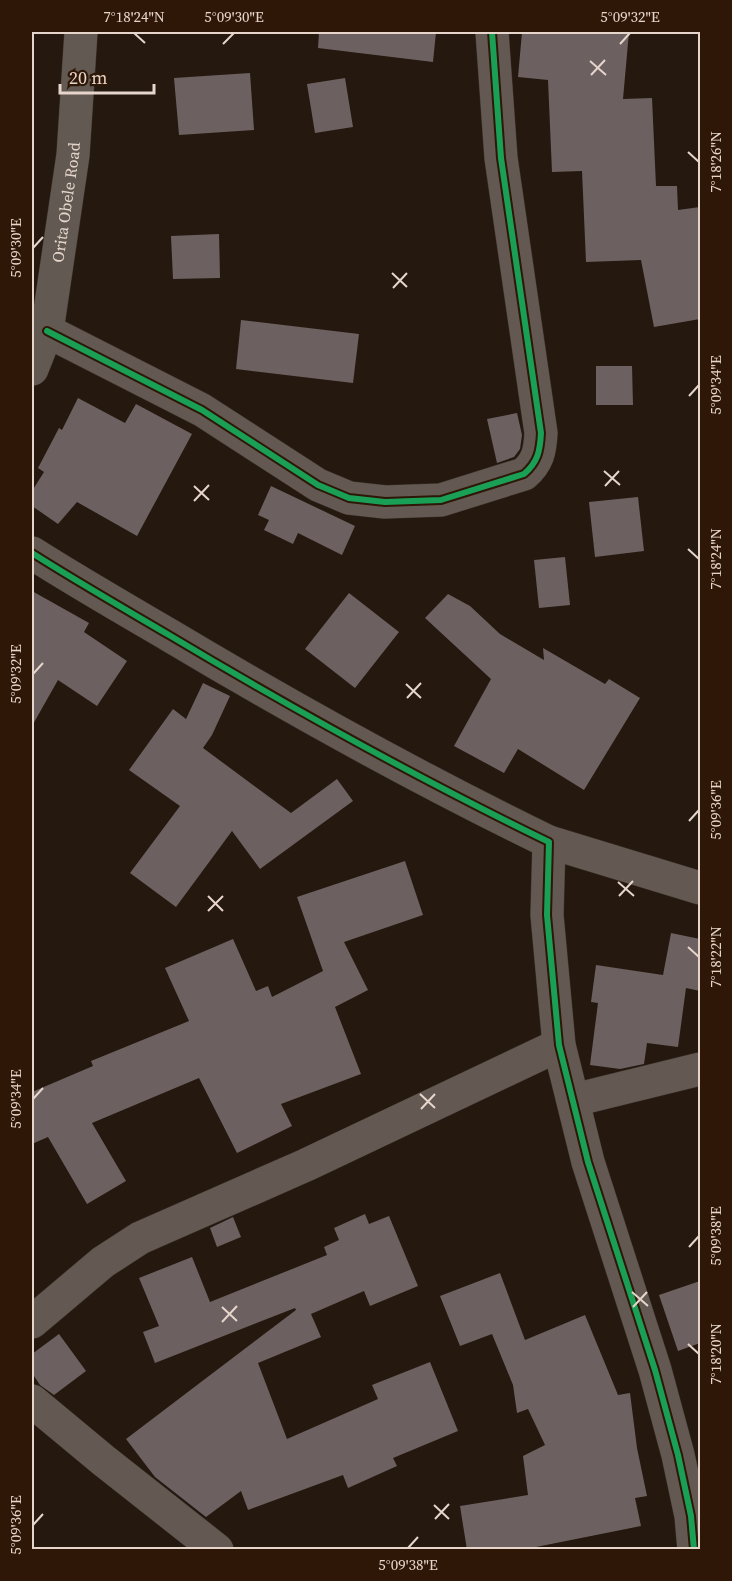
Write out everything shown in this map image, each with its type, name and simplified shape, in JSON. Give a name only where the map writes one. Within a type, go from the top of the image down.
[{"type":"main road","name":"Orita Obele Road","points":[[32,369],[47,331],[73,155],[81,32]]},
{"type":"street","points":[[47,331],[202,410],[318,485],[348,498],[384,502],[441,500],[524,474],[534,465],[540,451],[541,434],[501,158],[492,32]]},
{"type":"street","points":[[32,553],[207,658],[471,805],[549,842],[700,888]]},
{"type":"street","points":[[549,842],[547,915],[559,1045],[588,1162],[655,1370],[696,1516],[694,1550]]},
{"type":"street","points":[[32,1322],[104,1262],[140,1238],[306,1165],[559,1045]]},
{"type":"street","points":[[574,1100],[700,1069]]},
{"type":"street","points":[[32,1401],[217,1550]]},
{"type":"building","points":[[319,32],[436,32],[433,62],[318,48]]},
{"type":"building","points":[[522,32],[629,32],[623,99],[652,98],[656,186],[677,186],[678,210],[700,207],[700,319],[654,327],[641,260],[586,262],[582,171],[552,172],[548,80],[518,77]]},
{"type":"building","points":[[250,73],[254,130],[179,135],[174,78]]},
{"type":"building","points":[[345,78],[353,127],[315,133],[307,84]]},
{"type":"building","points":[[219,234],[220,278],[173,279],[171,236]]},
{"type":"building","points":[[241,320],[359,334],[353,383],[236,369]]},
{"type":"building","points":[[596,366],[632,366],[633,405],[596,405]]},
{"type":"building","points":[[78,398],[125,423],[136,404],[192,434],[137,536],[77,502],[58,524],[32,506],[32,491],[44,472],[38,468],[59,428],[62,430]]},
{"type":"building","points":[[517,413],[522,435],[520,449],[514,457],[497,463],[487,419]]},
{"type":"building","points":[[271,486],[355,526],[342,555],[298,533],[293,544],[264,530],[269,520],[258,515]]},
{"type":"building","points":[[638,497],[644,551],[595,557],[589,502]]},
{"type":"building","points":[[565,557],[570,605],[539,608],[534,560]]},
{"type":"building","points":[[32,591],[89,623],[84,632],[127,661],[97,706],[58,680],[32,726]]},
{"type":"building","points":[[349,593],[399,632],[355,688],[305,649]]},
{"type":"building","points":[[448,594],[470,606],[500,634],[544,660],[543,648],[605,684],[609,679],[640,698],[584,790],[518,749],[504,773],[454,746],[491,679],[425,618]]},
{"type":"building","points":[[203,683],[230,696],[212,735],[203,748],[291,813],[337,779],[353,801],[260,869],[232,831],[176,907],[130,873],[180,806],[129,770],[173,709],[186,719]]},
{"type":"building","points":[[405,861],[423,915],[344,942],[368,990],[335,1007],[361,1074],[281,1104],[292,1126],[237,1153],[199,1078],[92,1123],[126,1181],[87,1204],[48,1137],[32,1144],[32,1092],[93,1066],[91,1061],[189,1021],[165,968],[233,939],[256,991],[268,986],[272,997],[323,971],[297,897]]},
{"type":"building","points":[[671,933],[700,939],[700,991],[686,988],[678,1047],[647,1043],[644,1064],[620,1069],[590,1065],[598,1003],[591,1002],[596,965],[663,975]]},
{"type":"building","points":[[365,1214],[369,1224],[389,1216],[418,1286],[370,1306],[364,1291],[311,1314],[321,1337],[258,1363],[287,1439],[378,1399],[372,1385],[430,1362],[458,1431],[393,1458],[397,1466],[348,1488],[343,1475],[248,1510],[241,1491],[206,1517],[155,1477],[126,1439],[296,1310],[295,1308],[155,1363],[143,1332],[159,1326],[139,1278],[192,1257],[210,1302],[327,1255],[324,1247],[339,1240],[334,1228]]},
{"type":"building","points":[[233,1217],[241,1237],[217,1247],[210,1228]]},
{"type":"building","points":[[500,1273],[525,1340],[585,1315],[618,1395],[630,1393],[637,1448],[647,1496],[635,1498],[641,1526],[521,1550],[467,1550],[460,1506],[528,1495],[523,1456],[545,1445],[528,1409],[517,1413],[513,1385],[492,1334],[460,1346],[440,1296]]},
{"type":"building","points":[[700,1281],[700,1343],[678,1351],[659,1295]]},
{"type":"building","points":[[59,1334],[86,1371],[54,1395],[40,1385],[32,1373],[32,1354]]},
{"type":"cycle path","points":[[47,331],[202,410],[318,485],[349,498],[385,502],[441,500],[524,474],[537,456],[541,433],[501,158],[492,32]]},
{"type":"cycle path","points":[[32,553],[309,716],[404,768],[549,842],[547,915],[559,1045],[588,1162],[655,1370],[678,1455],[691,1516],[694,1550]]}]
